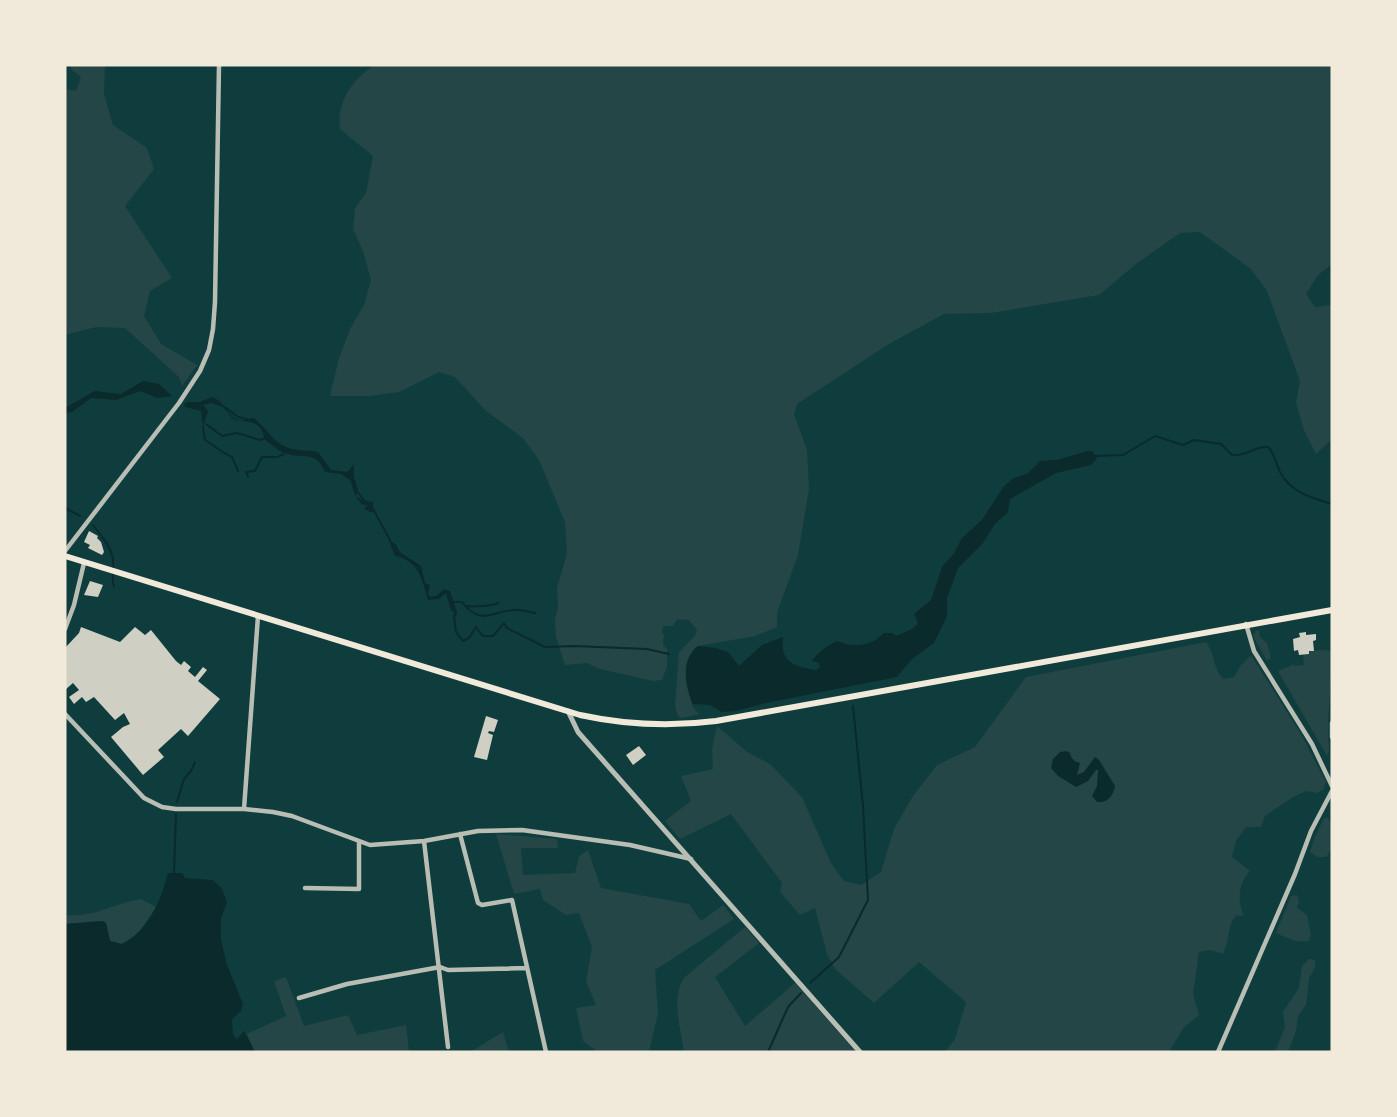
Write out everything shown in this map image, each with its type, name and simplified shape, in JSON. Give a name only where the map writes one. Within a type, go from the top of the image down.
[{"type":"main road","points":[[65,554],[84,563],[568,711],[639,725],[686,725],[1332,610]]},
{"type":"street","points":[[65,554],[200,372],[209,350],[214,329],[215,302],[219,65]]},
{"type":"street","points":[[65,629],[75,605],[84,563]]},
{"type":"street","points":[[244,809],[258,617]]},
{"type":"street","points":[[1218,1052],[1311,831],[1332,788],[1307,736],[1254,651],[1246,624]]},
{"type":"street","points":[[568,711],[578,732],[860,1052]]},
{"type":"street","points":[[65,714],[144,798],[153,804],[176,809],[244,809],[292,816],[359,842],[386,845],[497,830],[549,832],[630,845],[692,860]]},
{"type":"street","points":[[1332,723],[1332,737]]},
{"type":"street","points":[[460,834],[478,903],[482,905],[512,900],[546,1052]]},
{"type":"street","points":[[424,841],[448,1047]]},
{"type":"street","points":[[305,888],[359,890],[359,842]]},
{"type":"street","points":[[299,998],[347,985],[440,967],[448,970],[527,968]]},
{"type":"shaded area","points":[[71,65],[105,65],[104,94],[113,125],[147,148],[154,169],[125,206],[172,278],[150,291],[144,316],[161,344],[197,365],[182,386],[179,377],[125,328],[96,327],[65,335],[65,89],[76,91],[81,77],[71,69]]},
{"type":"shaded area","points":[[375,65],[1332,65],[1332,264],[1318,275],[1306,294],[1315,307],[1332,305],[1332,439],[1316,454],[1304,430],[1296,403],[1300,381],[1267,291],[1251,269],[1200,232],[1180,233],[1136,264],[1099,295],[991,313],[944,314],[889,344],[797,404],[794,414],[807,450],[809,489],[798,555],[777,613],[777,627],[755,636],[698,646],[690,693],[694,709],[700,714],[682,718],[678,716],[675,707],[679,652],[695,636],[697,630],[689,620],[677,619],[673,626],[663,626],[667,667],[662,680],[653,681],[600,669],[587,663],[565,665],[556,637],[555,619],[558,608],[557,588],[567,554],[565,522],[539,460],[523,438],[486,411],[455,377],[439,372],[399,392],[370,396],[330,396],[339,358],[350,329],[364,305],[371,280],[363,251],[353,229],[355,208],[366,193],[373,156],[340,129],[339,119],[353,84]]},
{"type":"shaded area","points":[[143,381],[159,384],[172,396],[157,398],[140,391],[116,400],[91,398],[72,412],[65,413],[65,408],[95,391],[121,394]]},
{"type":"shaded area","points":[[212,397],[238,420],[233,419],[223,407],[211,403],[203,405],[208,411],[203,427],[201,411],[185,407],[184,404],[200,402]]},
{"type":"shaded area","points":[[254,418],[283,446],[318,452],[331,470],[347,472],[354,464],[358,490],[356,496],[363,501],[373,502],[373,513],[364,509],[367,505],[361,504],[355,495],[350,480],[341,474],[325,472],[313,458],[279,451],[265,440],[260,428],[250,422],[239,420]]},
{"type":"shaded area","points":[[1092,451],[1097,458],[1091,465],[1056,473],[1010,499],[1008,512],[958,568],[947,598],[947,616],[934,643],[912,659],[897,677],[736,711],[722,712],[710,705],[693,704],[686,682],[686,666],[688,658],[698,646],[728,652],[739,666],[762,645],[783,637],[784,653],[790,662],[816,670],[820,667],[819,663],[812,661],[817,654],[837,641],[862,645],[884,633],[893,633],[896,636],[912,629],[918,623],[914,614],[931,600],[942,567],[962,538],[982,520],[1004,486],[1014,478],[1027,474],[1040,461],[1057,460]]},
{"type":"shaded area","points":[[388,538],[400,552],[421,566],[425,583],[430,585],[430,597],[436,596],[444,589],[450,591],[456,617],[453,617],[454,612],[446,593],[439,599],[428,600],[418,572],[409,562],[395,556]]},
{"type":"shaded area","points":[[1267,628],[1259,631],[1260,637],[1267,643],[1271,658],[1267,661],[1253,636],[1256,631]]},
{"type":"shaded area","points":[[1206,642],[1223,679],[1234,677],[1251,655],[1301,734],[1326,782],[1323,790],[1317,793],[1306,791],[1265,816],[1261,827],[1246,827],[1236,841],[1232,857],[1250,871],[1243,881],[1240,893],[1244,916],[1236,915],[1233,919],[1223,954],[1210,950],[1199,952],[1193,994],[1199,1015],[1184,1027],[1169,1052],[945,1052],[955,1039],[966,1002],[919,962],[874,1003],[835,969],[827,954],[815,908],[800,915],[780,892],[782,883],[731,814],[680,839],[665,821],[691,801],[681,776],[713,769],[712,749],[717,726],[747,752],[770,764],[802,797],[831,863],[844,881],[861,885],[881,872],[894,829],[913,796],[937,765],[975,747],[1026,677]]},
{"type":"shaded area","points":[[1309,651],[1332,651],[1327,756],[1278,671],[1294,664],[1304,665],[1303,655],[1309,654]]},
{"type":"shaded area","points":[[1066,751],[1074,761],[1080,763],[1077,775],[1084,772],[1095,757],[1099,760],[1115,786],[1109,798],[1097,802],[1092,796],[1097,786],[1098,770],[1088,781],[1076,787],[1058,776],[1051,768],[1053,759],[1060,752]]},
{"type":"shaded area","points":[[1324,818],[1331,822],[1331,850],[1326,857],[1317,857],[1310,852]]},
{"type":"shaded area","points":[[496,834],[557,839],[558,848],[521,848],[523,875],[575,873],[579,856],[588,850],[601,888],[689,904],[701,921],[723,905],[734,919],[655,970],[658,1013],[649,1052],[598,1052],[583,1041],[576,1008],[596,1005],[586,981],[592,947],[579,913],[566,915],[543,900],[540,889],[514,894]]},
{"type":"shaded area","points":[[168,873],[182,873],[185,878],[213,880],[222,889],[227,902],[221,918],[221,939],[227,965],[243,1004],[241,1011],[232,1019],[233,1035],[237,1039],[244,1031],[255,1052],[65,1052],[65,924],[103,921],[106,923],[110,941],[122,944],[139,931],[152,914]]},
{"type":"shaded area","points":[[1297,895],[1297,908],[1307,915],[1311,935],[1309,941],[1296,941],[1276,933],[1291,896]]},
{"type":"shaded area","points":[[141,899],[156,907],[136,937],[122,944],[110,941],[106,923],[98,921],[65,924],[65,915],[87,914]]},
{"type":"shaded area","points":[[745,927],[759,943],[715,977],[745,1026],[795,983],[856,1052],[684,1052],[677,1003],[681,985],[685,977]]},
{"type":"shaded area","points":[[1309,959],[1315,960],[1315,968],[1309,978],[1306,1005],[1298,1016],[1288,1052],[1275,1052],[1285,1027],[1283,1012],[1299,988],[1302,966]]},
{"type":"shaded area","points":[[286,977],[304,1026],[348,1015],[357,1035],[406,1025],[409,1052],[255,1052],[247,1034],[286,1016],[274,981]]},
{"type":"shaded area","points":[[503,1032],[509,1052],[470,1052]]},
{"type":"building","points":[[89,531],[98,536],[104,552],[102,555],[88,548],[90,545],[84,542]]},
{"type":"building","points":[[90,581],[103,585],[98,597],[84,595]]},
{"type":"building","points":[[81,627],[120,642],[135,627],[145,635],[151,630],[176,661],[181,665],[184,661],[191,667],[188,671],[195,677],[203,667],[207,670],[198,681],[220,699],[188,736],[181,729],[158,750],[164,757],[143,775],[111,737],[130,724],[124,713],[115,720],[94,697],[86,702],[82,697],[74,704],[69,697],[79,690],[73,683],[65,690],[65,648]]},
{"type":"building","points":[[1306,632],[1306,635],[1316,634],[1316,640],[1313,641],[1314,651],[1299,655],[1298,650],[1294,651],[1293,639],[1300,637],[1299,633]]},
{"type":"building","points":[[486,716],[498,720],[494,732],[488,733],[493,735],[487,760],[474,757]]},
{"type":"building","points":[[639,746],[646,755],[633,765],[626,755]]},
{"type":"waterway","points":[[225,407],[238,417],[247,419]]},
{"type":"waterway","points":[[206,424],[222,436],[237,433],[260,440],[266,438]]},
{"type":"waterway","points":[[203,427],[205,440],[232,457],[238,471]]},
{"type":"waterway","points":[[1096,456],[1123,455],[1155,436],[1183,445],[1194,440],[1221,444],[1232,455],[1268,447],[1280,472],[1290,485],[1303,494],[1332,504]]},
{"type":"waterway","points":[[248,477],[246,472],[255,471],[262,457],[284,454]]},
{"type":"waterway","points":[[357,491],[366,503]]},
{"type":"waterway","points":[[65,508],[80,516]]},
{"type":"waterway","points":[[373,509],[390,540]]},
{"type":"waterway","points":[[93,525],[112,554],[114,587]]},
{"type":"waterway","points":[[453,602],[462,602],[469,610],[483,616],[510,610],[535,613]]},
{"type":"waterway","points":[[467,606],[498,603]]},
{"type":"waterway","points":[[454,617],[456,632],[463,641],[469,638],[476,627],[483,636],[493,636],[504,623],[507,628],[545,647],[647,649],[669,654]]},
{"type":"waterway","points":[[810,983],[839,957],[868,900],[863,806],[853,706]]},
{"type":"waterway","points":[[177,802],[184,779],[195,762]]},
{"type":"waterway","points":[[174,873],[176,814]]},
{"type":"waterway","points":[[768,1052],[788,1007],[801,993]]}]
